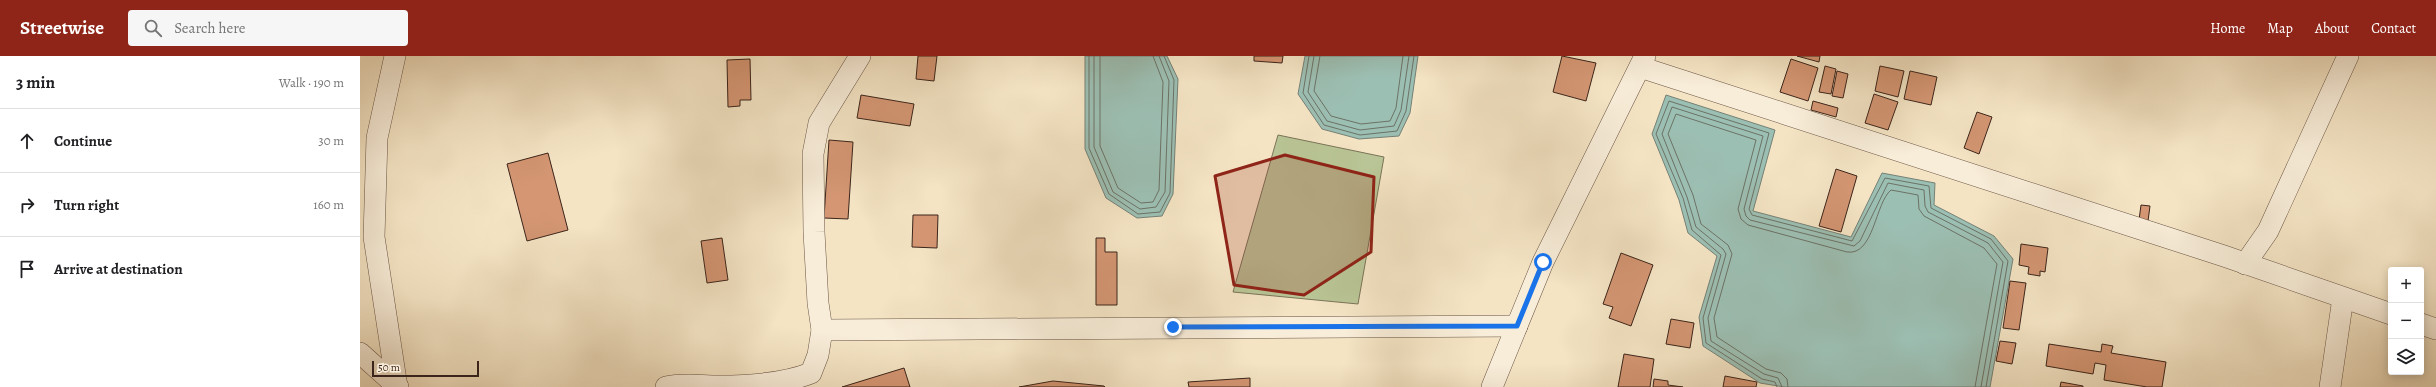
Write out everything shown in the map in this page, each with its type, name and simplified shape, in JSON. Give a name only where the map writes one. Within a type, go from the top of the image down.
[{"type":"street","points":[[394,56],[377,138],[374,237],[398,387]]},
{"type":"street","points":[[666,387],[682,384],[719,386],[794,380],[811,373],[818,355],[822,330],[818,303],[814,240],[813,154],[819,123],[860,56]]},
{"type":"street","points":[[2245,264],[2268,231],[2348,56]]},
{"type":"street","points":[[1492,387],[1543,262],[1642,62],[2388,313]]},
{"type":"street","points":[[2330,387],[2342,298]]},
{"type":"street","points":[[2424,325],[2436,329]]},
{"type":"street","points":[[822,330],[1517,326]]},
{"type":"street","points":[[360,352],[398,387]]},
{"type":"highlighted area","points":[[1285,155],[1374,177],[1371,252],[1304,295],[1234,285],[1215,176]]},
{"type":"green space","points":[[1278,135],[1384,157],[1358,304],[1233,292]]},
{"type":"water","points":[[1085,56],[1167,56],[1178,79],[1173,194],[1162,216],[1137,218],[1106,198],[1085,149]]},
{"type":"water","points":[[1305,56],[1418,56],[1410,113],[1399,136],[1359,139],[1322,129],[1298,94]]},
{"type":"water","points":[[1666,95],[1775,130],[1753,211],[1851,237],[1882,173],[1935,183],[1934,205],[1994,236],[2013,259],[1990,387],[1784,387],[1760,383],[1703,346],[1699,317],[1717,256],[1688,233],[1679,200],[1652,134]]},
{"type":"building","points":[[918,56],[937,56],[934,81],[916,79]]},
{"type":"building","points":[[1254,56],[1283,56],[1282,63],[1254,61]]},
{"type":"building","points":[[1562,56],[1596,63],[1586,101],[1553,92]]},
{"type":"building","points":[[1797,56],[1820,56],[1819,62]]},
{"type":"building","points":[[750,59],[751,100],[740,100],[740,106],[728,107],[727,60]]},
{"type":"building","points":[[1791,59],[1818,68],[1808,101],[1780,92]]},
{"type":"building","points":[[1825,66],[1836,69],[1831,94],[1819,92]]},
{"type":"building","points":[[1880,66],[1904,71],[1898,97],[1875,91]]},
{"type":"building","points":[[1837,71],[1848,74],[1843,98],[1832,96]]},
{"type":"building","points":[[1910,71],[1937,77],[1931,105],[1904,99]]},
{"type":"building","points":[[1874,94],[1898,102],[1888,130],[1865,123]]},
{"type":"building","points":[[861,95],[914,104],[910,126],[857,118]]},
{"type":"building","points":[[1813,101],[1838,108],[1836,117],[1811,110]]},
{"type":"building","points":[[1977,112],[1992,117],[1979,154],[1964,148]]},
{"type":"building","points":[[829,140],[853,142],[848,219],[824,218]]},
{"type":"building","points":[[548,153],[568,230],[527,241],[507,164]]},
{"type":"building","points":[[1836,169],[1857,176],[1841,232],[1819,226]]},
{"type":"building","points":[[2141,205],[2150,206],[2148,221],[2139,220]]},
{"type":"building","points":[[913,215],[938,215],[937,248],[912,247]]},
{"type":"building","points":[[722,238],[728,280],[707,283],[701,241]]},
{"type":"building","points":[[1096,238],[1105,238],[1105,252],[1117,252],[1117,305],[1096,305]]},
{"type":"building","points":[[2021,244],[2048,248],[2045,272],[2040,271],[2040,276],[2028,274],[2029,267],[2019,265]]},
{"type":"building","points":[[1621,253],[1653,265],[1631,326],[1609,318],[1613,307],[1603,304]]},
{"type":"building","points":[[2010,281],[2026,283],[2019,330],[2003,328]]},
{"type":"building","points":[[1671,319],[1694,323],[1690,348],[1666,344]]},
{"type":"building","points":[[2000,341],[2016,343],[2012,364],[1996,361]]},
{"type":"building","points":[[2049,344],[2101,352],[2102,344],[2113,346],[2111,353],[2166,362],[2162,387],[2147,387],[2104,380],[2106,365],[2095,363],[2093,374],[2046,366]]},
{"type":"building","points":[[1624,354],[1654,359],[1650,387],[1618,387]]},
{"type":"building","points":[[904,368],[910,387],[842,387]]},
{"type":"building","points":[[1725,376],[1757,382],[1756,387],[1723,387]]},
{"type":"building","points":[[1250,378],[1250,387],[1189,387],[1188,382]]},
{"type":"building","points":[[1654,379],[1668,381],[1668,385],[1683,387],[1653,387]]},
{"type":"building","points":[[1053,381],[1104,386],[1105,387],[1019,387]]},
{"type":"building","points":[[2061,382],[2083,386],[2083,387],[2060,387]]},
{"type":"route","points":[[1173,327],[1517,326],[1543,262]]}]
